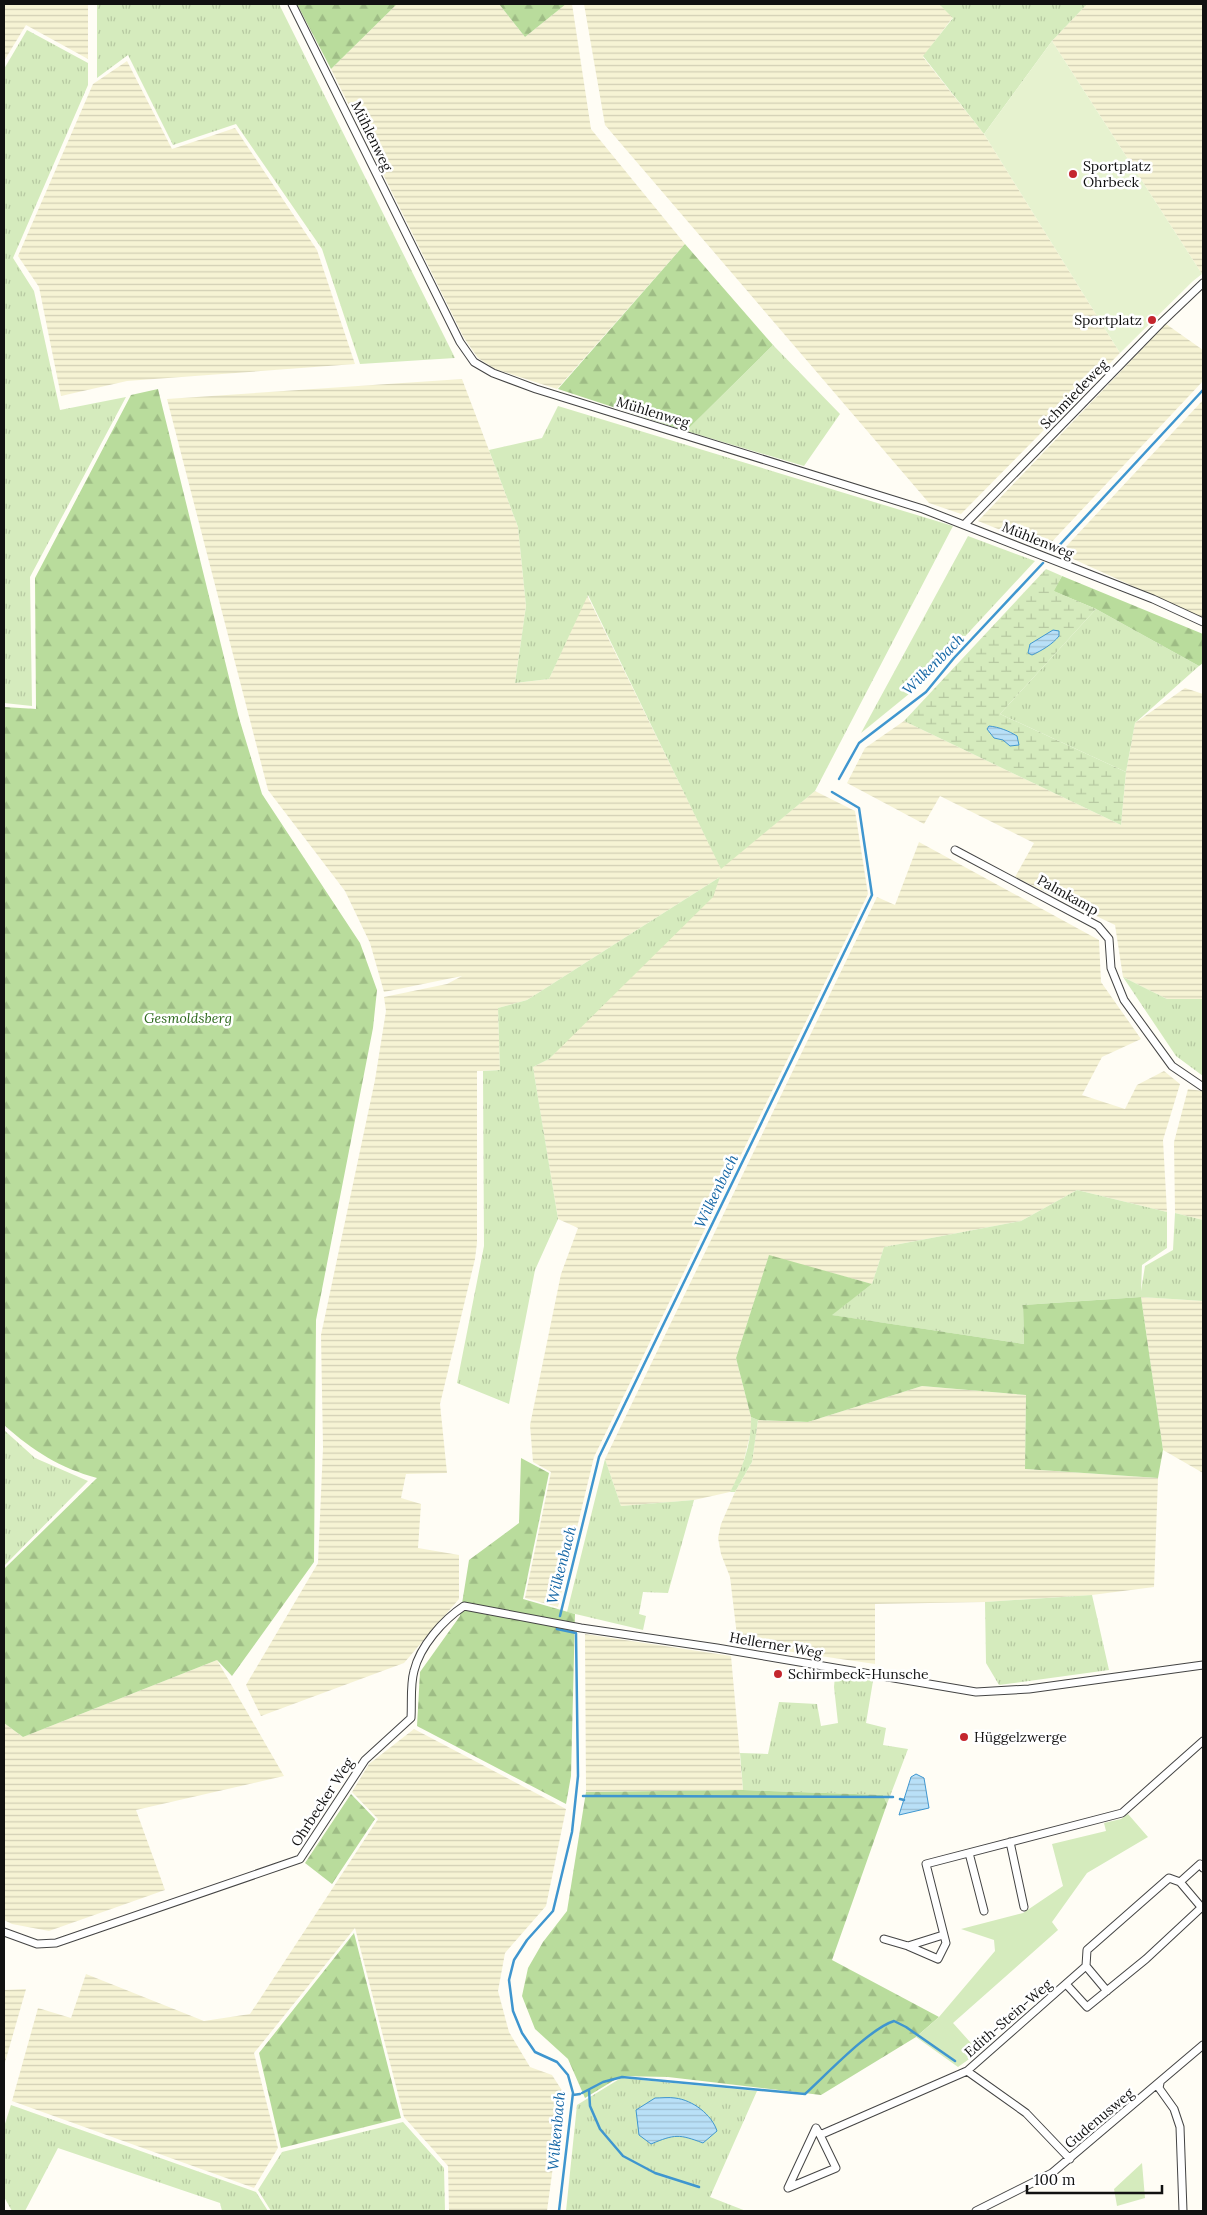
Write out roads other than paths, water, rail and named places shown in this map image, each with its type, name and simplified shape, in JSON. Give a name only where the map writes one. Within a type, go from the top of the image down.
[{"type":"street","name":"Mühlenweg","points":[[292,4],[460,342],[474,362],[493,373],[536,389],[914,506],[965,524],[1153,599],[1203,622]]},
{"type":"street","name":"Schmiedeweg","points":[[965,524],[1161,323],[1203,283]]},
{"type":"street","name":"Palmkamp","points":[[955,850],[1098,926],[1109,939],[1111,968],[1124,1000],[1172,1066],[1203,1087]]},
{"type":"street","name":"Hellerner Weg","points":[[464,1606],[581,1628],[717,1648],[976,1692],[1029,1689],[1203,1665]]},
{"type":"street","name":"Ohrbecker Weg","points":[[4,1932],[37,1944],[56,1943],[300,1859],[365,1760],[408,1723],[411,1718],[413,1673],[417,1661],[434,1634],[453,1613],[464,1606]]},
{"type":"street","points":[[884,1939],[908,1946],[938,1959],[946,1943],[926,1864],[1122,1813],[1203,1741]]},
{"type":"street","points":[[1010,1842],[1024,1907]]},
{"type":"street","points":[[969,1853],[984,1912]]},
{"type":"street","points":[[1202,1865],[1180,1882],[1202,1907]]},
{"type":"street","name":"Edith-Stein-Weg","points":[[820,2135],[967,2071],[1086,1966],[1087,1950],[1169,1878],[1180,1882]]},
{"type":"street","name":"Edith-Stein-Weg","points":[[1066,1984],[1087,2007],[1146,1959],[1202,1907]]},
{"type":"street","points":[[908,1946],[943,1936]]},
{"type":"street","points":[[1086,1966],[1108,1991]]},
{"type":"street","name":"Gudenusweg","points":[[976,2211],[1042,2180],[1070,2159],[1203,2046]]},
{"type":"street","points":[[967,2071],[1026,2112],[1070,2159]]},
{"type":"street","points":[[1160,2083],[1159,2088],[1174,2109],[1180,2127],[1183,2211]]},
{"type":"street","name":"Edith-Stein-Weg","points":[[816,2128],[820,2135],[836,2168],[788,2188],[816,2128]]},
{"type":"water","points":[[1053,630],[1059,631],[1059,636],[1054,642],[1032,655],[1028,653],[1030,644]]},
{"type":"water","points":[[989,726],[1011,732],[1017,736],[1019,745],[1010,746],[1003,740],[994,738],[987,729]]},
{"type":"water","points":[[916,1774],[924,1778],[929,1808],[899,1815],[911,1777]]},
{"type":"water","points":[[655,2098],[682,2099],[695,2105],[711,2119],[717,2131],[703,2143],[677,2136],[651,2144],[639,2135],[636,2110]]},
{"type":"waterway","name":"Wilkenbach","points":[[1054,551],[1203,390]]},
{"type":"waterway","name":"Wilkenbach","points":[[839,779],[859,743],[926,692],[954,658],[1043,563]]},
{"type":"waterway","name":"Wilkenbach","points":[[560,1616],[599,1457],[872,895],[859,808],[832,792]]},
{"type":"waterway","name":"Wilkenbach","points":[[557,1629],[576,1633],[578,1776],[572,1832],[553,1911],[527,1940],[514,1960],[509,1980],[513,2011],[522,2033],[535,2052],[557,2062],[568,2075],[573,2093],[559,2211]]},
{"type":"waterway","points":[[583,1796],[893,1797]]},
{"type":"waterway","points":[[900,1799],[904,1800]]},
{"type":"waterway","points":[[582,2093],[603,2082],[622,2077],[805,2094],[872,2033],[894,2021],[906,2027],[955,2061]]},
{"type":"waterway","points":[[589,2090],[590,2106],[600,2129],[623,2156],[655,2173],[699,2187]]},
{"type":"waterway","name":"Wilkenbach","points":[[573,2095],[580,2094]]},
{"type":"place","name":"Sportplatz Ohrbeck","points":[[1073,174]]},
{"type":"place","name":"Sportplatz","points":[[1152,320]]},
{"type":"place","name":"Schirmbeck-Hunsche","points":[[778,1674]]},
{"type":"place","name":"Hüggelzwerge","points":[[964,1737]]},
{"type":"park label","name":"Gesmoldsberg","points":[[188,1018]]}]
